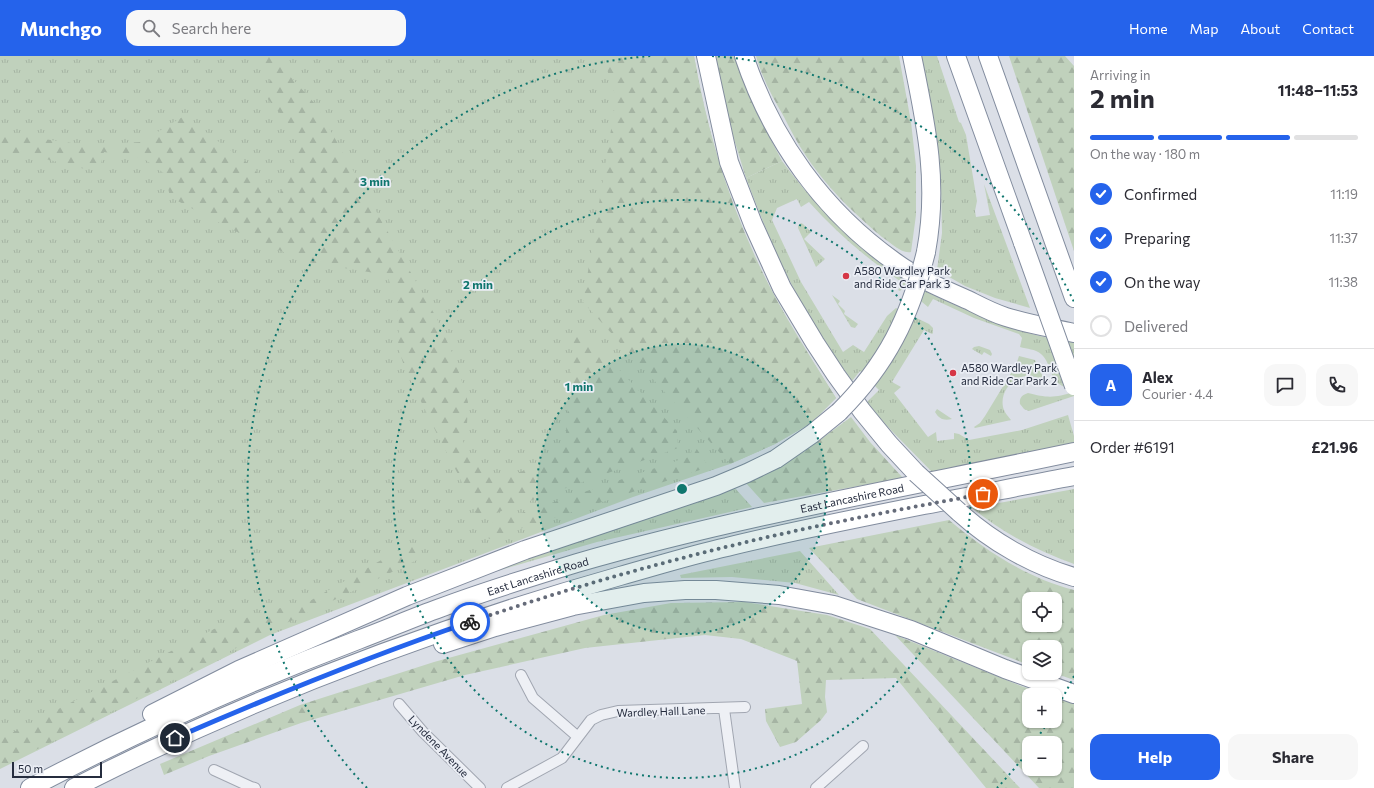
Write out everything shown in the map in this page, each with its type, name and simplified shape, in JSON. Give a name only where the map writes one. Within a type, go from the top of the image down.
[{"type":"highway","points":[[706,56],[729,162],[754,224],[782,288],[836,375],[862,411],[889,444],[916,473],[959,512],[991,538],[1012,551],[1074,577]]},
{"type":"highway","points":[[744,56],[752,81],[777,132],[808,180],[848,224],[896,263],[938,286],[1006,317],[1074,333]]},
{"type":"highway","points":[[87,758],[120,734],[152,715],[239,670],[408,596],[525,550],[716,486],[776,459],[812,434],[839,412],[862,387],[894,342],[917,287],[926,252],[932,216],[931,170],[925,121],[912,56]]},
{"type":"highway","points":[[956,56],[1074,386]]},
{"type":"highway","points":[[988,56],[1074,298]]},
{"type":"highway","name":"East Lancashire Road","points":[[30,788],[87,758],[156,725],[272,674],[440,608],[506,585],[579,563],[721,526],[798,508],[1074,452]]},
{"type":"highway","name":"East Lancashire Road","points":[[74,788],[165,743],[304,683],[388,651],[514,607],[726,547],[871,515],[1074,476]]},
{"type":"highway","points":[[304,683],[431,648],[495,627],[573,606],[644,593],[685,590],[716,590],[778,595],[834,605],[911,630],[1005,669],[1074,694]]},
{"type":"street","points":[[521,675],[533,698],[578,737]]},
{"type":"street","name":"Lyndene Avenue","points":[[399,704],[423,732],[480,788]]},
{"type":"street","name":"Wardley Hall Lane","points":[[507,788],[562,758],[591,720],[601,715],[618,711],[745,707]]},
{"type":"street","points":[[724,708],[735,788]]},
{"type":"street","points":[[816,788],[863,746]]},
{"type":"street","points":[[214,770],[255,788]]},
{"type":"green space","points":[[0,56],[694,56],[710,131],[742,228],[761,270],[781,307],[836,398],[811,423],[775,444],[730,464],[633,497],[270,635],[0,769]]},
{"type":"green space","points":[[256,56],[272,56],[316,105],[436,317],[455,359],[468,402],[467,424],[463,441],[475,462],[494,479],[534,468],[565,444],[575,323],[677,431],[678,448],[479,519],[405,369],[398,347],[399,325],[396,298],[387,275],[307,262],[241,234],[170,197],[165,174],[143,158],[104,152],[99,170],[85,169],[42,158],[0,152],[0,131],[85,145],[141,142],[184,116],[249,164],[279,196],[303,141],[268,99],[268,86],[273,74]]},
{"type":"green space","points":[[603,56],[694,56],[707,119],[725,181],[748,241],[783,312],[836,398],[811,423],[775,444],[730,464],[583,302],[616,99]]},
{"type":"green space","points":[[715,56],[735,56],[756,110],[782,161],[746,178],[729,123]]},
{"type":"green space","points":[[756,56],[899,56],[911,122],[916,166],[916,215],[911,252],[903,251],[882,237],[856,214],[823,179],[798,144],[761,72]]},
{"type":"green space","points":[[920,56],[937,56],[959,122],[961,123],[966,135],[977,201],[975,211],[976,217],[990,215],[984,184],[1030,308],[995,298],[965,286],[937,270],[942,233],[941,187],[933,126]]},
{"type":"green space","points":[[1009,56],[1065,56],[1074,66],[1074,251]]},
{"type":"green space","points":[[782,161],[807,193],[834,222],[864,250],[907,281],[951,304],[1007,326],[1044,337],[1074,341],[1074,384],[1065,387],[1053,377],[1045,358],[1039,352],[1020,347],[1022,338],[1019,334],[974,318],[933,299],[928,307],[904,287],[900,291],[898,290],[903,283],[853,246],[809,202],[801,207],[797,199],[777,208],[772,220],[801,282],[843,352],[853,345],[864,352],[887,316],[896,308],[929,324],[933,328],[932,334],[924,330],[892,382],[901,387],[894,393],[928,437],[936,432],[937,441],[954,439],[954,433],[959,434],[969,440],[1022,430],[1068,415],[1074,436],[1074,447],[934,474],[886,425],[867,402],[879,390],[860,371],[852,381],[831,351],[785,272],[746,178]]},
{"type":"green space","points":[[801,223],[811,232],[804,239],[825,259],[816,267],[798,228]]},
{"type":"green space","points":[[832,295],[840,301],[838,304],[845,311],[844,314],[858,324],[855,328],[851,327]]},
{"type":"green space","points":[[979,346],[990,350],[992,354],[991,356],[984,352],[982,355],[972,349]]},
{"type":"green space","points":[[1019,356],[1035,360],[1045,381],[1030,376],[1016,379],[1008,386],[1003,396],[1004,411],[1011,420],[975,428],[974,427],[980,423],[985,416],[1016,365]]},
{"type":"green space","points":[[1074,392],[1074,396],[1029,411],[1024,409],[1020,404],[1021,397],[1028,393],[1051,397]]},
{"type":"green space","points":[[937,409],[952,419],[944,420],[940,418],[935,412]]},
{"type":"green space","points":[[851,417],[870,442],[903,478],[764,503],[745,482],[802,453]]},
{"type":"green space","points":[[692,442],[709,467],[489,539],[483,526],[691,456]]},
{"type":"green space","points":[[734,487],[752,507],[597,542],[473,578]]},
{"type":"green space","points":[[1074,489],[1074,564],[1034,547],[1008,533],[972,508]]},
{"type":"green space","points":[[949,520],[992,553],[1024,571],[1057,585],[1074,590],[1074,680],[1062,676],[1062,640],[1022,640],[1022,662],[857,599],[809,548]]},
{"type":"green space","points":[[411,543],[421,558],[270,631],[0,768],[0,739],[214,629],[263,612],[308,602]]},
{"type":"green space","points":[[800,551],[839,595],[795,583],[732,577],[681,578],[680,575]]},
{"type":"green space","points":[[745,602],[827,615],[870,629],[1020,788],[986,788],[896,678],[826,680],[825,697],[827,712],[821,720],[796,742],[780,747],[766,721],[765,709],[802,704],[797,661],[741,639],[705,635],[585,648],[465,675],[301,723],[209,756],[164,775],[160,764],[300,705],[434,662],[604,615],[671,603]]},
{"type":"green space","points":[[895,635],[1027,688],[1022,688],[1022,728],[1062,728],[1062,699],[1074,703],[1074,788],[1039,788],[1028,776],[1062,776],[1062,736],[1022,736],[1022,770]]},
{"type":"way so far","points":[[470,622],[514,607],[726,547],[878,513],[983,494]]},
{"type":"place","name":"A580 Wardley Park and Ride Car Park 3","points":[[846,276]]},
{"type":"place","name":"A580 Wardley Park and Ride Car Park 2","points":[[953,373]]},
{"type":"route","points":[[175,738],[304,683],[450,628],[470,622]]}]
